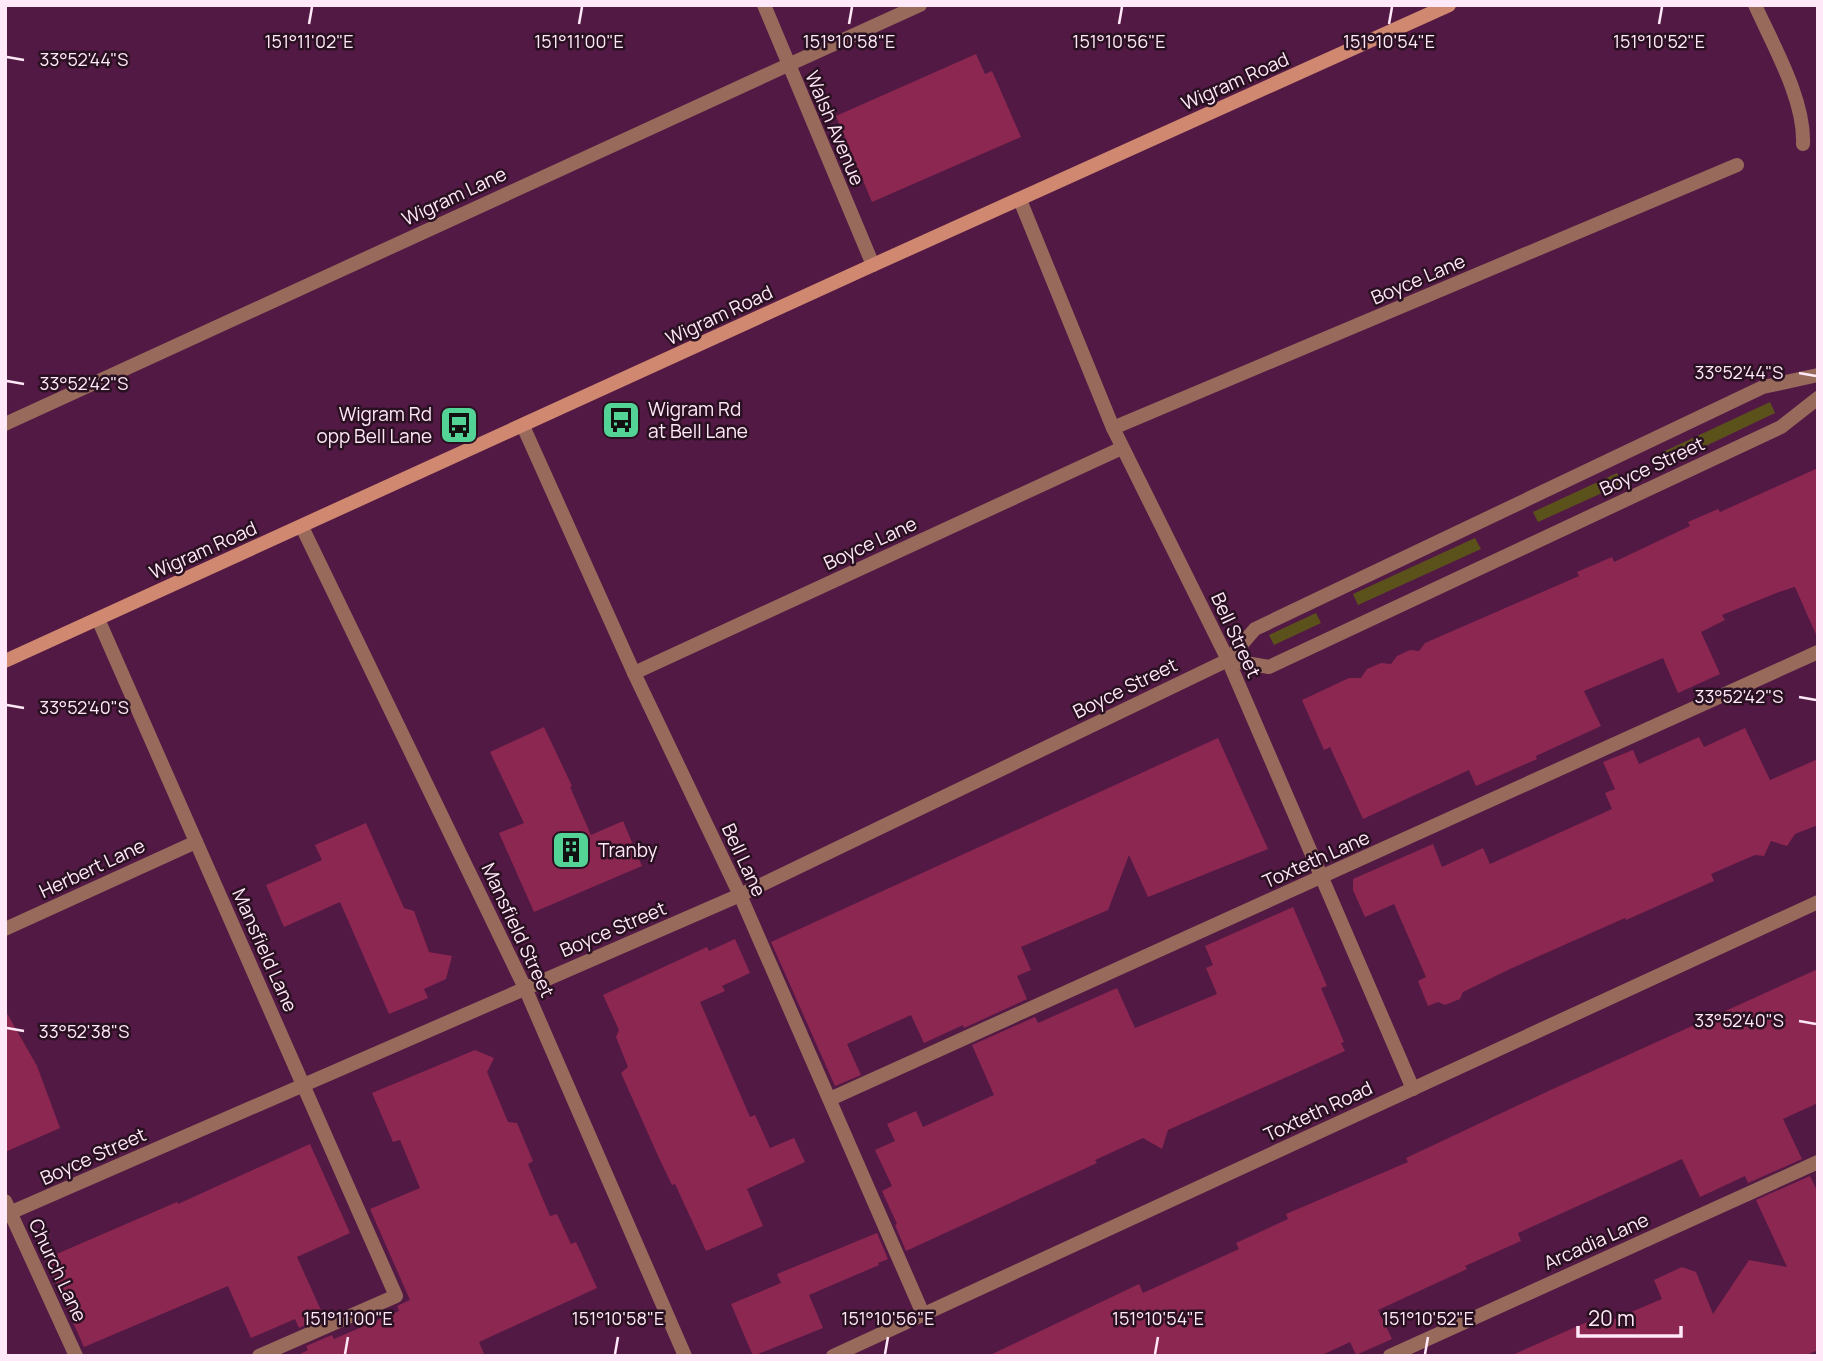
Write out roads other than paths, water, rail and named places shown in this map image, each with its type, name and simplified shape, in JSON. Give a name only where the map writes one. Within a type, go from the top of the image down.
[{"type":"street","name":"Walsh Avenue","points":[[764,5],[873,265]]},
{"type":"street","name":"Wigram Lane","points":[[5,424],[920,5]]},
{"type":"street","name":"Wigram Road","points":[[5,661],[1449,5]]},
{"type":"street","points":[[1755,5],[1792,88],[1804,132],[1803,144]]},
{"type":"street","name":"Boyce Lane","points":[[1113,428],[1737,165]]},
{"type":"street","name":"Bell Street","points":[[1020,200],[1113,428],[1228,660],[1413,1089]]},
{"type":"street","name":"Boyce Street","points":[[7,1209],[740,895],[1228,660],[1255,629],[1763,387],[1818,375]]},
{"type":"street","name":"Boyce Street","points":[[1228,660],[1269,667],[1781,426],[1818,398]]},
{"type":"street","name":"Bell Lane","points":[[523,426],[634,674],[740,895],[923,1314]]},
{"type":"street","name":"Boyce Lane","points":[[634,674],[1122,448]]},
{"type":"street","name":"Mansfield Street","points":[[302,527],[525,988],[685,1356]]},
{"type":"street","name":"Mansfield Lane","points":[[98,619],[396,1296],[259,1356]]},
{"type":"street","name":"Toxteth Lane","points":[[830,1099],[1818,652]]},
{"type":"street","name":"Herbert Lane","points":[[5,929],[196,842]]},
{"type":"street","name":"Toxteth Road","points":[[833,1356],[1818,902]]},
{"type":"street","name":"Arcadia Lane","points":[[1390,1356],[1818,1161]]},
{"type":"street","name":"Church Lane","points":[[7,1209],[76,1356]]},
{"type":"place","name":"Wigram Rd at Bell Lane","points":[[621,420]]},
{"type":"place","name":"Wigram Rd opp Bell Lane","points":[[459,425]]},
{"type":"place","name":"Tranby","points":[[571,850]]}]
